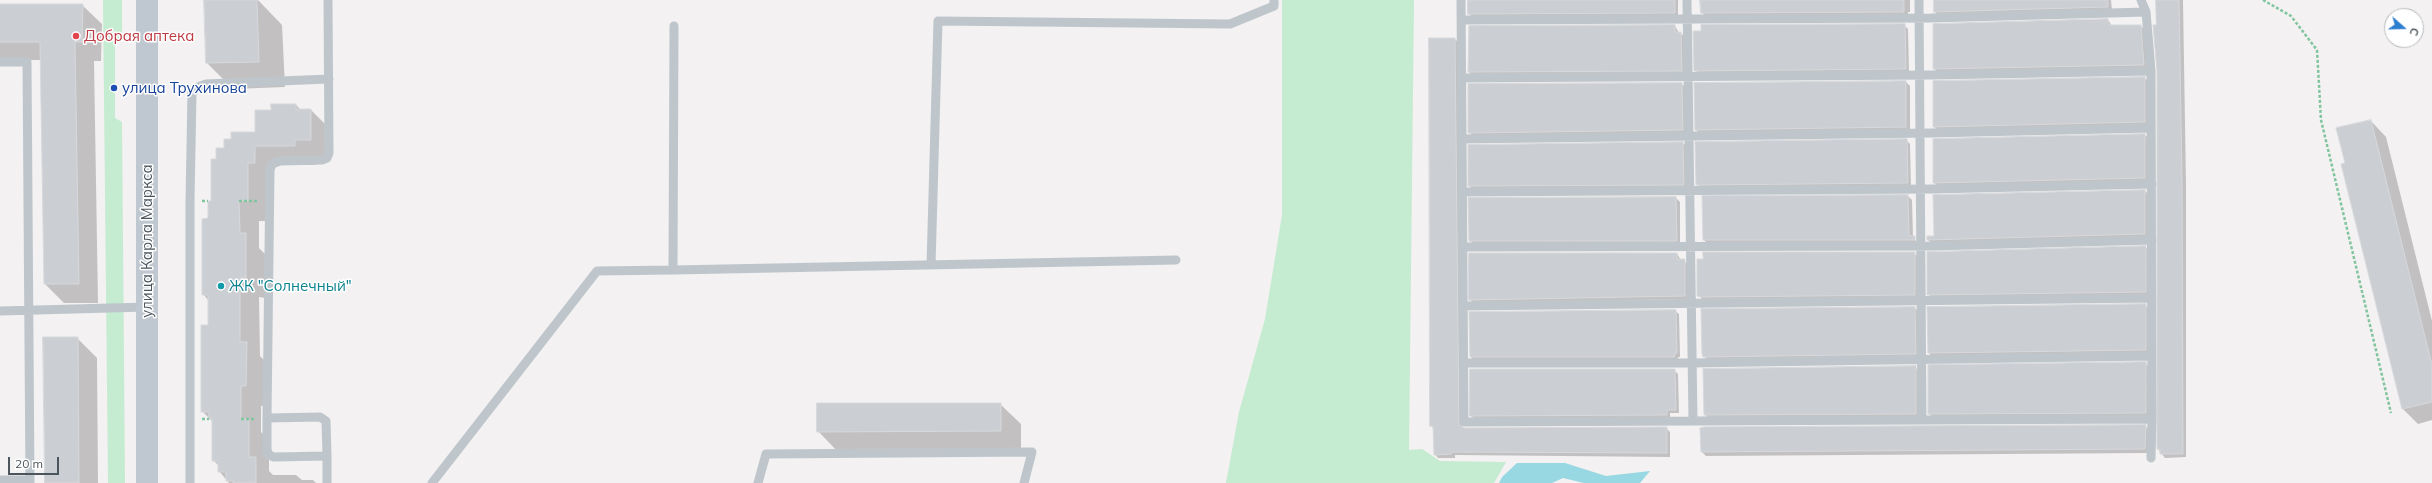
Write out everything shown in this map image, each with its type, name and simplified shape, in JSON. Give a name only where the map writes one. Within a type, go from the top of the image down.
[{"type":"street","name":"улица Карла Маркса","points":[[147,483],[148,0]]},
{"type":"lane","points":[[327,456],[274,457],[269,455],[267,450],[267,418],[270,170],[272,164],[280,161],[327,158],[329,153],[328,0]]},
{"type":"lane","points":[[931,265],[938,21],[1230,24],[1274,6],[1274,0]]},
{"type":"lane","points":[[1461,0],[1464,422],[2152,419]]},
{"type":"lane","points":[[1687,0],[1693,421]]},
{"type":"lane","points":[[1919,0],[1922,420]]},
{"type":"lane","points":[[2142,0],[2146,12],[2151,71],[2151,458]]},
{"type":"lane","points":[[1461,20],[1920,18],[2146,12]]},
{"type":"lane","points":[[673,270],[674,26]]},
{"type":"lane","points":[[0,62],[27,62],[30,482],[0,480]]},
{"type":"lane","points":[[1462,78],[1920,75],[2151,71]]},
{"type":"lane","points":[[190,483],[190,201],[192,94],[198,87],[206,84],[329,79]]},
{"type":"lane","points":[[1462,139],[1920,133],[2151,128]]},
{"type":"lane","points":[[1463,192],[1920,189],[2152,184]]},
{"type":"lane","points":[[1463,247],[1920,246],[2152,240]]},
{"type":"lane","points":[[432,483],[597,271],[1176,260]]},
{"type":"lane","points":[[1463,306],[1691,302],[2152,298]]},
{"type":"lane","points":[[0,311],[147,307]]},
{"type":"lane","points":[[1463,363],[1692,364],[2151,356]]},
{"type":"lane","points":[[267,418],[320,417],[326,421],[328,427],[327,483]]},
{"type":"lane","points":[[758,483],[766,454],[1032,452],[1024,483]]},
{"type":"path","points":[[2263,0],[2291,16],[2317,50],[2321,120],[2391,413]]},
{"type":"path","points":[[239,201],[270,202]]},
{"type":"green space","points":[[103,0],[122,0],[122,34],[115,43],[115,118],[122,122],[125,483],[108,483]]},
{"type":"green space","points":[[1282,0],[1414,0],[1409,450],[1422,449],[1440,461],[1506,462],[1494,483],[1226,483],[1239,412],[1265,319],[1282,215]]},
{"type":"water","points":[[1517,463],[1565,463],[1606,476],[1650,471],[1640,483],[1584,483],[1563,478],[1552,483],[1499,483],[1502,477]]},
{"type":"building","points":[[204,0],[257,0],[259,62],[206,63]]},
{"type":"building","points":[[1468,0],[1675,0],[1675,13],[1468,14]]},
{"type":"building","points":[[1700,0],[1904,0],[1904,12],[1701,13]]},
{"type":"building","points":[[1934,0],[2108,0],[2108,7],[1934,12]]},
{"type":"building","points":[[2156,0],[2179,0],[2182,180],[2183,454],[2160,454],[2160,449],[2157,449],[2157,71],[2153,25],[2156,25]]},
{"type":"building","points":[[0,4],[83,4],[82,42],[75,42],[79,284],[44,284],[40,42],[0,42]]},
{"type":"building","points":[[2108,19],[2108,25],[2141,25],[2144,65],[1933,69],[1933,24]]},
{"type":"building","points":[[1905,24],[1906,69],[1694,71],[1693,31],[1701,31],[1701,25]]},
{"type":"building","points":[[1675,25],[1675,32],[1681,32],[1682,71],[1468,72],[1469,26]]},
{"type":"building","points":[[1429,38],[1455,38],[1459,425],[1464,428],[1667,427],[1667,453],[1451,452],[1451,454],[1434,455],[1433,426],[1430,426]]},
{"type":"building","points":[[2145,77],[2145,122],[1933,127],[1933,81]]},
{"type":"building","points":[[1906,81],[1906,127],[1695,130],[1694,83]]},
{"type":"building","points":[[1682,83],[1683,130],[1468,133],[1468,84]]},
{"type":"building","name":"ЖК \"Солнечный\"","points":[[271,104],[296,104],[296,109],[311,109],[311,140],[295,140],[295,146],[255,146],[255,163],[248,163],[248,201],[239,201],[240,233],[246,233],[246,278],[240,278],[240,342],[247,342],[246,386],[241,386],[241,419],[249,419],[249,457],[256,457],[256,483],[233,483],[233,481],[226,481],[226,472],[218,472],[218,461],[212,461],[212,419],[209,419],[209,412],[201,412],[201,325],[208,325],[208,295],[202,295],[202,219],[208,218],[208,201],[211,201],[211,159],[216,159],[216,148],[224,148],[224,139],[231,139],[231,132],[255,132],[255,110],[271,110]]},
{"type":"building","points":[[2371,120],[2432,365],[2432,402],[2402,409],[2341,164],[2345,163],[2336,128]]},
{"type":"building","points":[[2145,134],[2145,178],[1933,183],[1933,139]]},
{"type":"building","points":[[1907,139],[1908,183],[1696,185],[1695,142]]},
{"type":"building","points":[[1683,142],[1684,185],[1468,186],[1468,145]]},
{"type":"building","points":[[2145,190],[2145,234],[1927,240],[1927,236],[1934,236],[1933,195]]},
{"type":"building","points":[[1908,195],[1909,236],[1915,236],[1915,240],[1703,240],[1702,196]]},
{"type":"building","points":[[1676,197],[1677,241],[1469,241],[1468,198]]},
{"type":"building","points":[[2146,246],[2146,292],[1927,295],[1927,252]]},
{"type":"building","points":[[1703,252],[1915,252],[1915,295],[1701,297],[1697,296],[1697,259],[1703,259]]},
{"type":"building","points":[[1469,253],[1677,253],[1677,259],[1685,259],[1685,296],[1469,300]]},
{"type":"building","points":[[2146,304],[2146,350],[1928,353],[1927,307]]},
{"type":"building","points":[[1915,307],[1916,354],[1703,357],[1702,353],[1701,309]]},
{"type":"building","points":[[1676,310],[1677,353],[1674,354],[1675,357],[1470,357],[1469,312]]},
{"type":"building","points":[[43,337],[78,337],[79,483],[45,483]]},
{"type":"building","points":[[2146,362],[2146,413],[1928,414],[1928,365]]},
{"type":"building","points":[[1916,366],[1916,414],[1704,415],[1703,369]]},
{"type":"building","points":[[1470,369],[1675,369],[1676,410],[1667,410],[1667,415],[1470,416]]},
{"type":"building","points":[[817,403],[1001,403],[1001,431],[817,432]]},
{"type":"building","points":[[2146,425],[2145,449],[1701,452],[1700,428],[1704,427]]},
{"type":"place","name":"Добрая аптека","points":[[76,36]]},
{"type":"place","name":"улица Трухинова","points":[[114,88]]},
{"type":"place","name":"ЖК \"Солнечный\"","points":[[221,286]]}]
